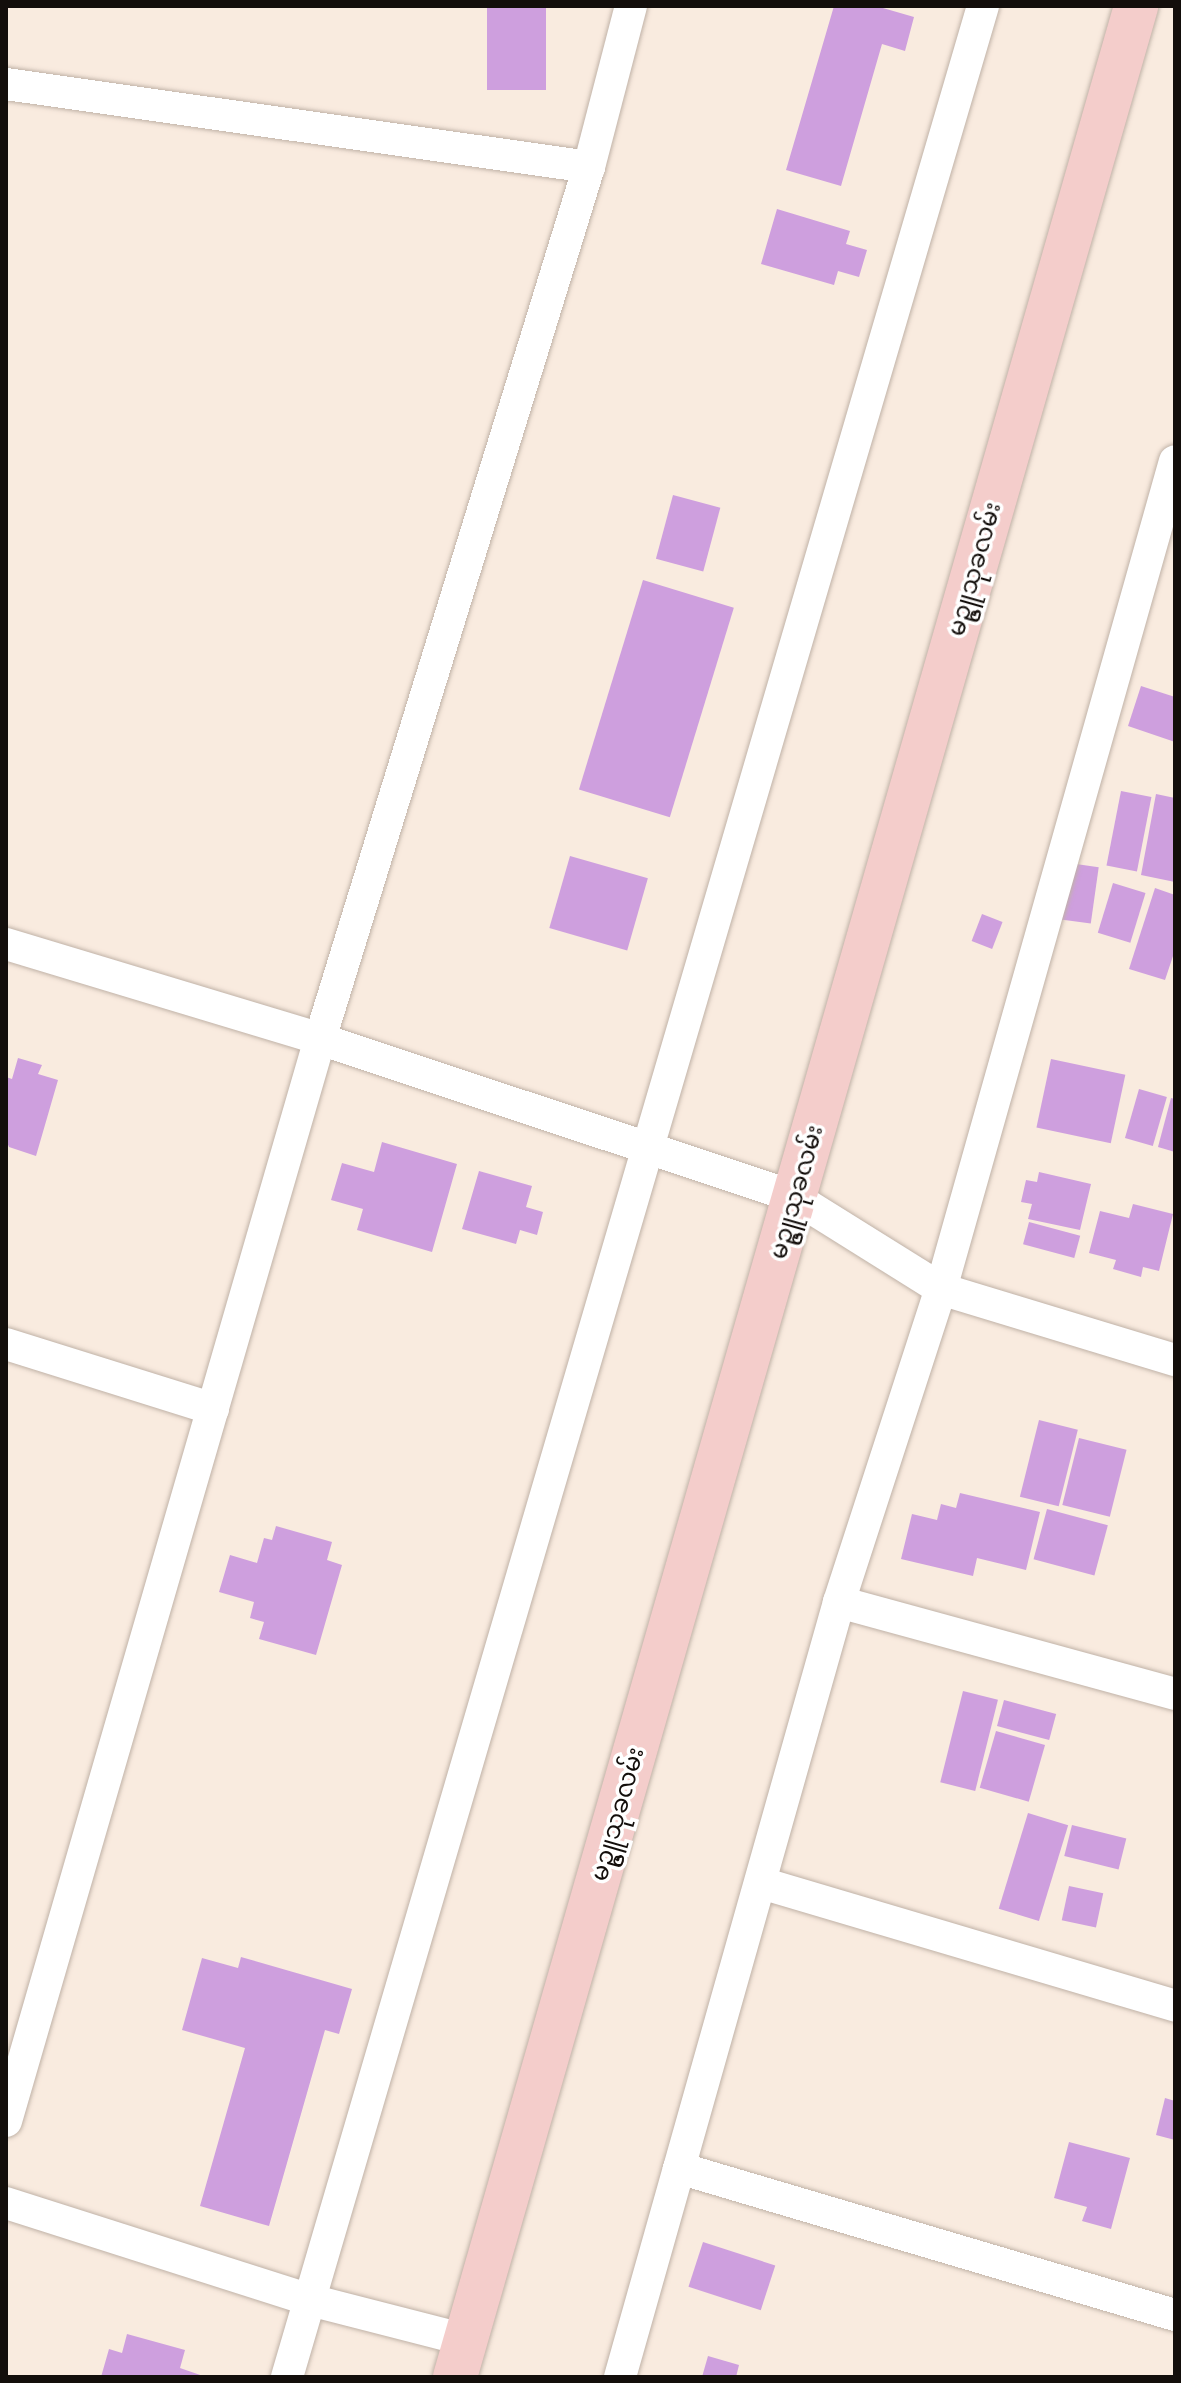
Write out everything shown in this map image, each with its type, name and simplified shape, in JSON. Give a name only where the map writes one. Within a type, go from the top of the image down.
[{"type":"street","points":[[6,2121],[320,1039],[589,167],[631,6]]},
{"type":"street","points":[[287,2377],[983,6]]},
{"type":"street","name":"မဥ္ဇူသုခလမ်း","points":[[461,2359],[1136,6]]},
{"type":"street","points":[[6,84],[589,167]]},
{"type":"street","points":[[620,2377],[839,1602],[941,1289],[1175,461]]},
{"type":"street","points":[[6,944],[320,1039],[794,1197],[941,1289],[1175,1360]]},
{"type":"street","points":[[6,1344],[213,1409]]},
{"type":"street","points":[[839,1602],[1175,1694]]},
{"type":"street","points":[[761,1883],[1175,2006]]},
{"type":"street","points":[[679,2168],[1175,2315]]},
{"type":"street","points":[[6,2203],[310,2300],[461,2359]]},
{"type":"building","points":[[487,6],[546,6],[546,90],[487,90]]},
{"type":"building","points":[[834,6],[876,6],[914,17],[905,51],[882,44],[841,186],[786,170]]},
{"type":"building","points":[[777,209],[850,231],[846,244],[867,250],[859,277],[838,271],[834,285],[761,264]]},
{"type":"building","points":[[673,495],[720,508],[703,571],[656,559]]},
{"type":"building","points":[[643,580],[734,608],[670,817],[579,789]]},
{"type":"building","points":[[1141,686],[1175,697],[1175,742],[1128,726]]},
{"type":"building","points":[[1121,791],[1151,797],[1137,872],[1106,866]]},
{"type":"building","points":[[1156,794],[1175,798],[1175,882],[1141,875]]},
{"type":"building","points":[[570,856],[648,878],[627,950],[549,928]]},
{"type":"building","points":[[1069,863],[1099,867],[1091,924],[1061,919]]},
{"type":"building","points":[[1113,883],[1146,893],[1130,943],[1098,933]]},
{"type":"building","points":[[1155,888],[1175,895],[1175,950],[1165,980],[1129,969]]},
{"type":"building","points":[[982,914],[1003,922],[992,949],[972,941]]},
{"type":"building","points":[[18,1058],[42,1065],[38,1074],[58,1080],[36,1156],[9,1147],[6,1140],[6,1077],[12,1079]]},
{"type":"building","points":[[1051,1059],[1125,1075],[1111,1143],[1036,1127]]},
{"type":"building","points":[[1139,1089],[1167,1097],[1153,1146],[1125,1138]]},
{"type":"building","points":[[1171,1098],[1175,1099],[1175,1152],[1158,1147]]},
{"type":"building","points":[[382,1142],[457,1164],[432,1252],[357,1230],[363,1209],[331,1200],[342,1163],[374,1172]]},
{"type":"building","points":[[479,1171],[532,1186],[526,1207],[543,1212],[537,1235],[520,1230],[516,1244],[462,1229]]},
{"type":"building","points":[[1039,1172],[1091,1184],[1080,1230],[1028,1219],[1032,1204],[1021,1202],[1026,1180],[1037,1182]]},
{"type":"building","points":[[1133,1204],[1173,1214],[1159,1271],[1143,1267],[1141,1277],[1113,1269],[1116,1260],[1089,1253],[1100,1211],[1129,1218]]},
{"type":"building","points":[[1029,1222],[1080,1236],[1074,1258],[1023,1244]]},
{"type":"building","points":[[1039,1420],[1078,1430],[1059,1506],[1020,1497]]},
{"type":"building","points":[[1079,1438],[1127,1450],[1110,1517],[1062,1505]]},
{"type":"building","points":[[960,1493],[1040,1512],[1026,1570],[977,1558],[973,1576],[901,1559],[912,1514],[937,1520],[941,1504],[956,1508]]},
{"type":"building","points":[[1047,1509],[1108,1525],[1094,1576],[1034,1559]]},
{"type":"building","points":[[276,1526],[332,1542],[327,1560],[342,1565],[316,1655],[259,1639],[264,1622],[250,1618],[254,1602],[219,1592],[230,1555],[257,1563],[264,1538],[272,1540]]},
{"type":"building","points":[[963,1691],[998,1700],[975,1791],[940,1782]]},
{"type":"building","points":[[1004,1700],[1056,1714],[1049,1740],[997,1726]]},
{"type":"building","points":[[996,1731],[1045,1745],[1029,1802],[980,1788]]},
{"type":"building","points":[[1028,1813],[1068,1825],[1039,1921],[999,1909]]},
{"type":"building","points":[[1072,1825],[1126,1839],[1119,1870],[1064,1856]]},
{"type":"building","points":[[1069,1886],[1103,1893],[1096,1928],[1062,1920]]},
{"type":"building","points":[[241,1957],[352,1989],[339,2034],[325,2030],[269,2226],[200,2206],[245,2048],[182,2030],[202,1958],[238,1968]]},
{"type":"building","points":[[1165,2098],[1175,2101],[1175,2140],[1156,2135]]},
{"type":"building","points":[[1069,2142],[1130,2158],[1111,2229],[1082,2221],[1087,2207],[1054,2198]]},
{"type":"building","points":[[703,2242],[775,2265],[761,2310],[688,2287]]},
{"type":"building","points":[[127,2334],[185,2350],[180,2368],[206,2377],[101,2377],[109,2349],[122,2353]]},
{"type":"building","points":[[708,2356],[739,2365],[736,2377],[702,2377]]}]
